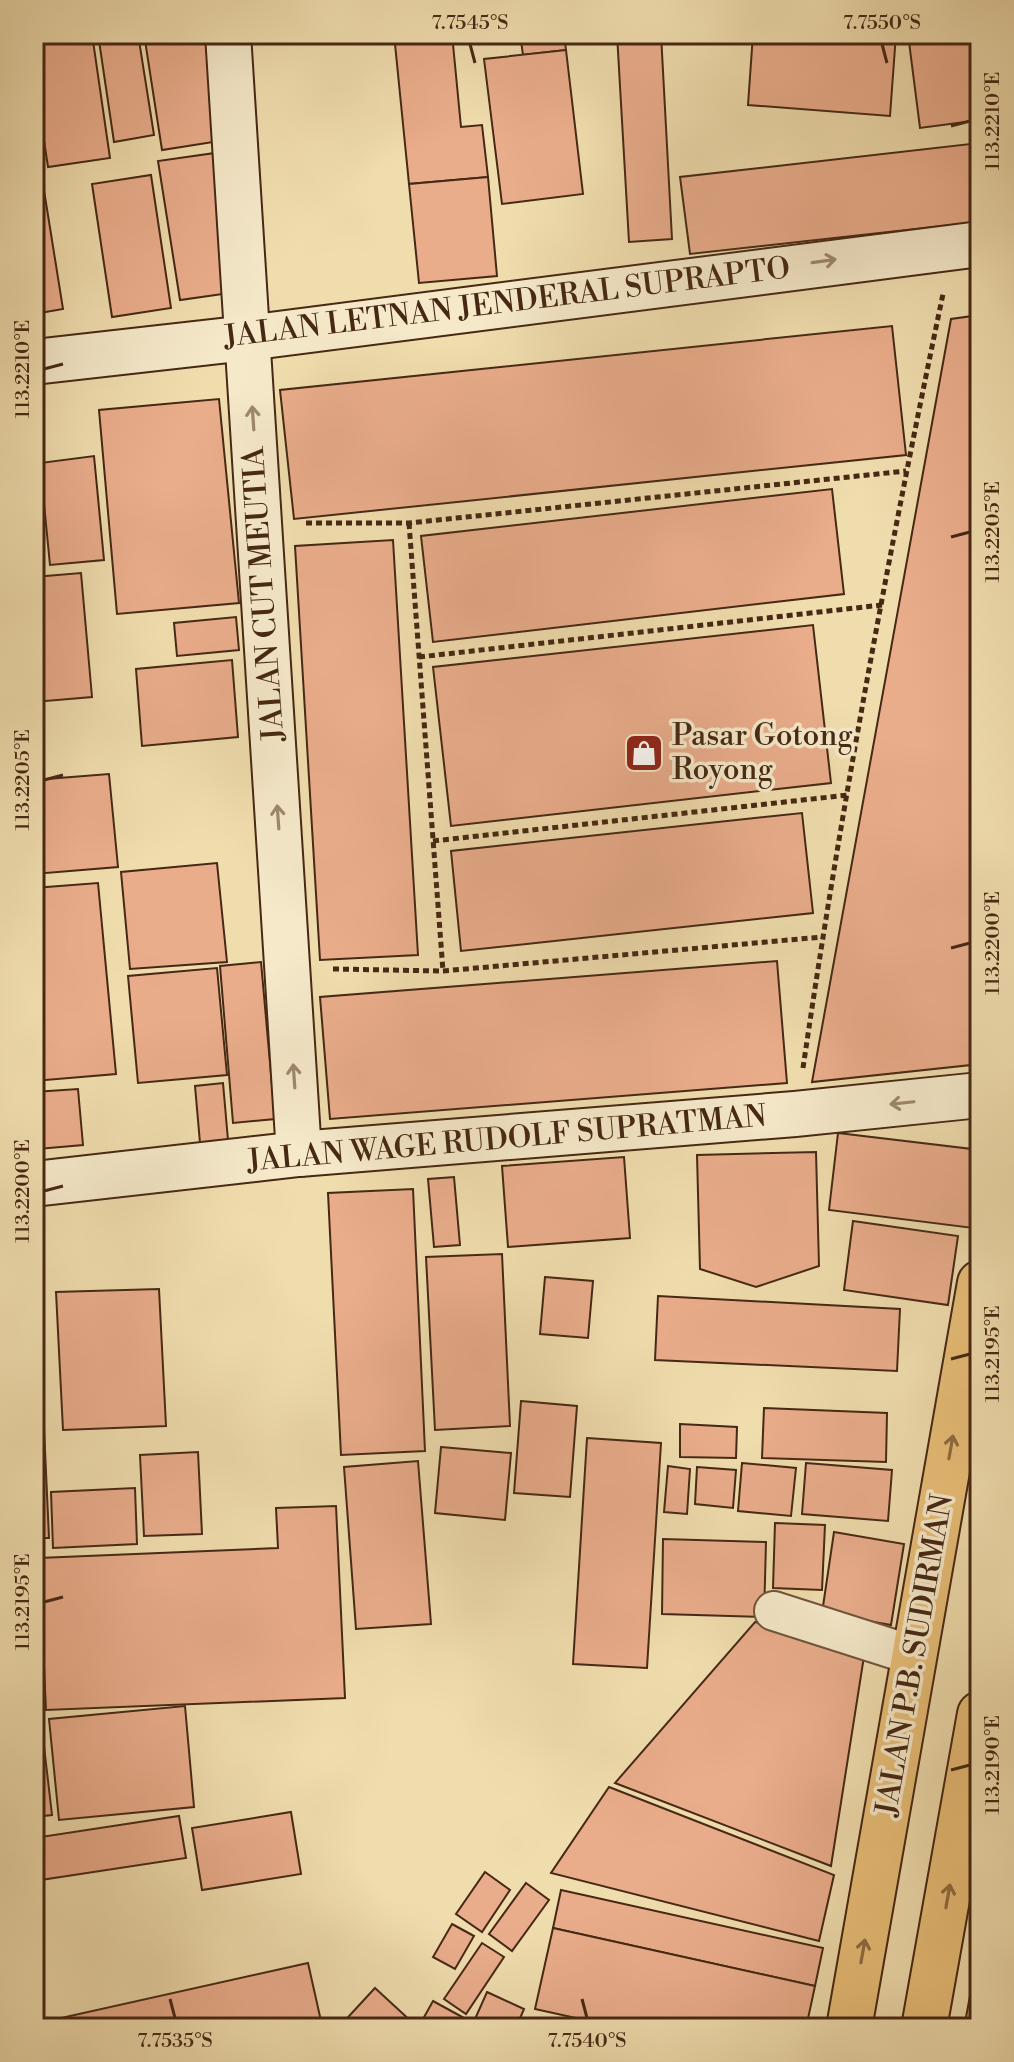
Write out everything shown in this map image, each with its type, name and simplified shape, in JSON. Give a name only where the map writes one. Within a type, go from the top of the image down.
[{"type":"main road","name":"JALAN P.B. SUDIRMAN","points":[[849,2028],[980,1283]]},
{"type":"main road","points":[[924,2028],[980,1714]]},
{"type":"street","name":"JALAN CUT MEUTIA","points":[[228,34],[299,1154]]},
{"type":"street","name":"JALAN LETNAN JENDERAL SUPRAPTO","points":[[34,362],[247,338],[980,244]]},
{"type":"street","name":"JALAN WAGE RUDOLF SUPRATMAN","points":[[34,1184],[299,1154],[779,1116],[980,1095]]},
{"type":"street","points":[[774,1611],[915,1656]]},
{"type":"path","points":[[928,293],[956,290]]},
{"type":"path","points":[[802,1070],[822,937],[906,471],[944,291]]},
{"type":"path","points":[[301,523],[409,523],[906,471]]},
{"type":"path","points":[[409,523],[443,971]]},
{"type":"path","points":[[419,657],[882,605]]},
{"type":"path","points":[[433,841],[848,795]]},
{"type":"path","points":[[326,969],[443,971],[822,937]]},
{"type":"building","points":[[92,34],[110,158],[48,167],[34,75],[34,41]]},
{"type":"building","points":[[98,34],[138,34],[154,135],[114,142]]},
{"type":"building","points":[[144,34],[209,34],[226,140],[162,150]]},
{"type":"building","points":[[394,34],[452,34],[461,127],[482,125],[488,177],[409,184]]},
{"type":"building","points":[[520,34],[564,34],[566,50],[523,55]]},
{"type":"building","points":[[617,34],[661,34],[672,239],[629,242]]},
{"type":"building","points":[[753,34],[896,34],[890,116],[748,105]]},
{"type":"building","points":[[908,34],[980,34],[980,120],[920,128]]},
{"type":"building","points":[[566,50],[583,194],[502,204],[484,59]]},
{"type":"building","points":[[970,144],[979,222],[690,254],[680,177]]},
{"type":"building","points":[[215,153],[237,292],[180,300],[158,161]]},
{"type":"building","points":[[151,175],[171,308],[112,317],[92,184]]},
{"type":"building","points":[[488,177],[497,276],[419,283],[409,184]]},
{"type":"building","points":[[43,184],[63,309],[34,314],[34,185]]},
{"type":"building","points":[[980,315],[980,1064],[812,1082],[951,319]]},
{"type":"building","points":[[892,326],[906,455],[294,519],[280,390]]},
{"type":"building","points":[[219,399],[239,603],[117,614],[99,410]]},
{"type":"building","points":[[94,456],[104,560],[50,565],[40,463]]},
{"type":"building","points":[[832,489],[844,594],[433,642],[421,536]]},
{"type":"building","points":[[393,540],[418,955],[320,960],[295,546]]},
{"type":"building","points":[[81,573],[92,697],[34,702],[34,577]]},
{"type":"building","points":[[236,617],[239,650],[177,656],[174,623]]},
{"type":"building","points":[[813,625],[831,783],[451,826],[433,667]]},
{"type":"building","points":[[232,660],[238,737],[142,746],[136,669]]},
{"type":"building","points":[[109,774],[118,867],[34,874],[34,780]]},
{"type":"building","points":[[802,813],[813,913],[461,951],[451,851]]},
{"type":"building","points":[[217,863],[227,962],[130,969],[121,872]]},
{"type":"building","points":[[98,883],[116,1074],[34,1081],[34,888]]},
{"type":"building","points":[[777,961],[787,1083],[330,1119],[320,997]]},
{"type":"building","points":[[261,962],[275,1119],[233,1123],[220,966]]},
{"type":"building","points":[[217,968],[227,1075],[138,1083],[128,976]]},
{"type":"building","points":[[223,1083],[228,1140],[200,1143],[195,1086]]},
{"type":"building","points":[[78,1089],[83,1145],[38,1149],[34,1092]]},
{"type":"building","points":[[838,1133],[980,1150],[973,1228],[829,1210]]},
{"type":"building","points":[[816,1152],[819,1266],[756,1287],[700,1269],[697,1155]]},
{"type":"building","points":[[624,1157],[630,1238],[508,1247],[502,1166]]},
{"type":"building","points":[[454,1177],[460,1245],[434,1247],[428,1179]]},
{"type":"building","points":[[413,1189],[425,1451],[341,1455],[328,1193]]},
{"type":"building","points":[[853,1221],[958,1236],[948,1305],[844,1290]]},
{"type":"building","points":[[502,1254],[510,1426],[435,1430],[426,1257]]},
{"type":"building","points":[[545,1277],[593,1281],[588,1338],[540,1334]]},
{"type":"building","points":[[159,1289],[166,1426],[63,1430],[56,1292]]},
{"type":"building","points":[[658,1296],[900,1309],[897,1371],[655,1360]]},
{"type":"building","points":[[521,1401],[577,1406],[570,1497],[514,1493]]},
{"type":"building","points":[[764,1408],[887,1413],[886,1462],[762,1458]]},
{"type":"building","points":[[680,1424],[737,1427],[736,1458],[680,1457]]},
{"type":"building","points":[[34,1428],[44,1428],[49,1538],[34,1538]]},
{"type":"building","points":[[587,1438],[661,1443],[647,1668],[573,1664]]},
{"type":"building","points":[[441,1447],[511,1453],[505,1520],[435,1513]]},
{"type":"building","points":[[198,1452],[202,1534],[144,1536],[140,1455]]},
{"type":"building","points":[[418,1461],[431,1624],[356,1629],[344,1467]]},
{"type":"building","points":[[742,1463],[796,1468],[791,1516],[738,1511]]},
{"type":"building","points":[[806,1463],[892,1470],[888,1521],[802,1514]]},
{"type":"building","points":[[668,1466],[690,1469],[687,1514],[664,1512]]},
{"type":"building","points":[[697,1467],[736,1470],[733,1508],[695,1504]]},
{"type":"building","points":[[135,1488],[137,1544],[53,1548],[51,1492]]},
{"type":"building","points":[[336,1506],[345,1698],[46,1710],[39,1558],[278,1548],[276,1508]]},
{"type":"building","points":[[775,1523],[825,1525],[822,1590],[773,1588]]},
{"type":"building","points":[[834,1532],[904,1544],[891,1625],[822,1613]]},
{"type":"building","points":[[663,1539],[766,1542],[764,1617],[662,1614]]},
{"type":"building","points":[[755,1622],[865,1650],[831,1866],[615,1783]]},
{"type":"building","points":[[37,1686],[52,1815],[34,1817],[34,1687]]},
{"type":"building","points":[[185,1706],[194,1807],[59,1820],[49,1719]]},
{"type":"building","points":[[609,1787],[834,1875],[819,1941],[551,1873]]},
{"type":"building","points":[[291,1812],[301,1874],[202,1890],[192,1828]]},
{"type":"building","points":[[179,1816],[186,1858],[34,1881],[34,1838]]},
{"type":"building","points":[[485,1872],[510,1890],[482,1932],[456,1914]]},
{"type":"building","points":[[526,1883],[549,1900],[512,1951],[489,1934]]},
{"type":"building","points":[[561,1890],[823,1948],[815,1986],[553,1928]]},
{"type":"building","points":[[452,1924],[474,1936],[455,1969],[433,1957]]},
{"type":"building","points":[[553,1928],[815,1986],[806,2028],[621,2028],[535,2009]]},
{"type":"building","points":[[980,1942],[980,2028],[964,2028]]},
{"type":"building","points":[[482,1943],[504,1957],[466,2014],[444,1999]]},
{"type":"building","points":[[308,1963],[321,2021],[291,2028],[34,2028],[34,2024]]},
{"type":"building","points":[[375,1988],[413,2023],[408,2028],[338,2028]]},
{"type":"building","points":[[487,1992],[524,2009],[516,2028],[471,2028]]},
{"type":"building","points":[[433,2001],[464,2018],[458,2028],[418,2028]]},
{"type":"place","name":"Pasar Gotong Royong","points":[[644,753]]}]
